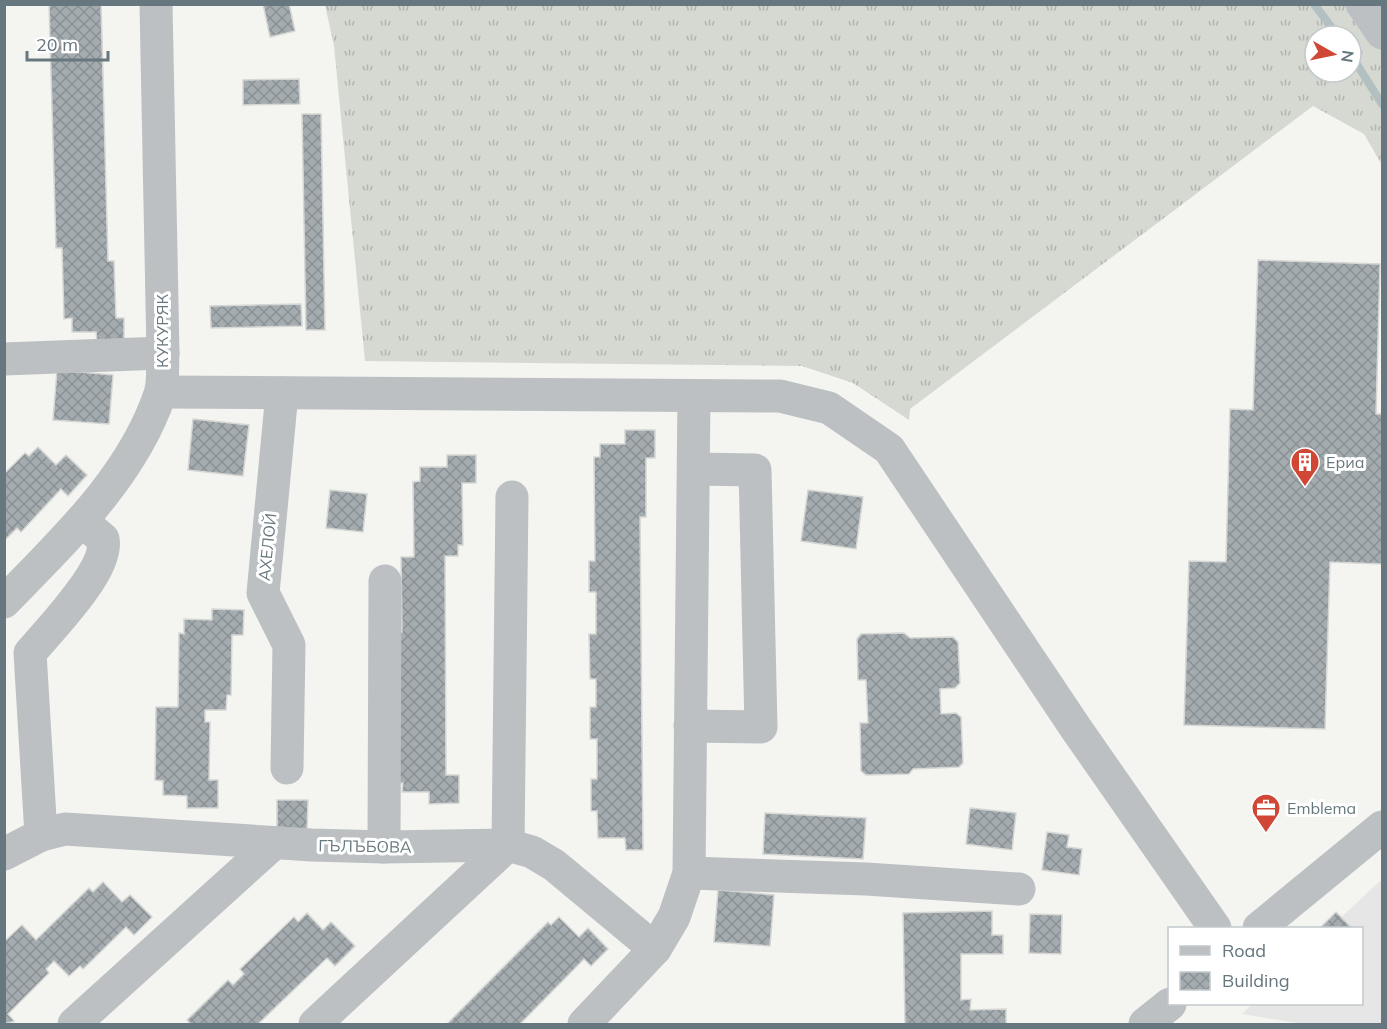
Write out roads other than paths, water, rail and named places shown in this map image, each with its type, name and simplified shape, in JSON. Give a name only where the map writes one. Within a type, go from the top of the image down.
[{"type":"street","name":"КУКУРЯК","points":[[4,603],[82,521],[138,447],[161,392],[163,353],[156,4]]},
{"type":"street","points":[[1362,4],[1383,33]]},
{"type":"street","points":[[1371,4],[1383,8]]},
{"type":"street","points":[[4,359],[163,353]]},
{"type":"street","points":[[161,392],[780,396],[829,408],[889,449],[1077,730],[1214,927]]},
{"type":"street","name":"АХЕЛОЙ","points":[[282,393],[263,593],[289,645],[287,768]]},
{"type":"street","points":[[584,1024],[655,949],[674,917],[689,873],[694,396]]},
{"type":"street","points":[[690,726],[760,727],[755,471],[694,470]]},
{"type":"street","points":[[315,1024],[508,845],[512,497]]},
{"type":"street","points":[[4,678],[30,654],[89,580],[104,554],[104,539],[82,521]]},
{"type":"street","points":[[384,847],[385,581]]},
{"type":"street","points":[[30,654],[41,835]]},
{"type":"street","points":[[1260,927],[1383,827]]},
{"type":"street","name":"ГЪЛЪБОВА","points":[[4,854],[41,835],[65,828],[274,843],[384,847],[508,845],[532,852],[554,865],[655,949]]},
{"type":"street","points":[[74,1024],[274,843]]},
{"type":"street","points":[[689,873],[866,879],[1019,889]]},
{"type":"street","points":[[1145,1024],[1169,1005]]},
{"type":"waterway","points":[[1314,4],[1329,24]]},
{"type":"waterway","points":[[1363,74],[1382,104]]},
{"type":"place","name":"Ериа","points":[[1305,488]]},
{"type":"place","name":"Emblema","points":[[1266,834]]}]
